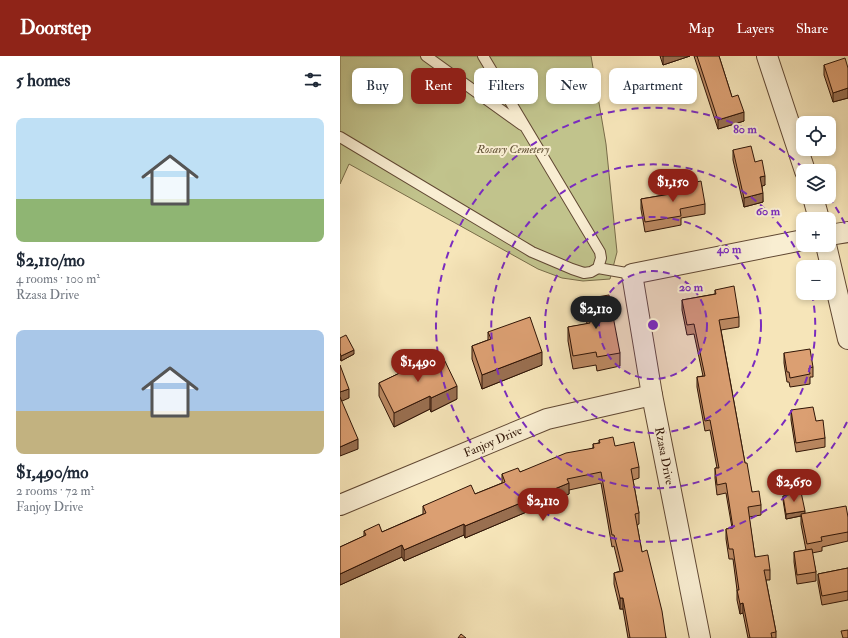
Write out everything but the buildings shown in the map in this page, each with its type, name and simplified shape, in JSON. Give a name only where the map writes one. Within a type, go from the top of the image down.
[{"type":"street","points":[[767,56],[803,164]]},
{"type":"street","points":[[836,234],[848,232]]},
{"type":"street","points":[[632,274],[796,241]]},
{"type":"street","points":[[828,252],[848,339]]},
{"type":"street","name":"Rzasa Drive","points":[[632,274],[652,395],[700,638]]},
{"type":"street","name":"Fanjoy Drive","points":[[340,505],[547,419],[652,395]]},
{"type":"lane","points":[[426,56],[525,128]]},
{"type":"lane","points":[[483,56],[600,252],[598,268]]},
{"type":"lane","points":[[340,137],[532,252],[578,272],[591,272],[598,268],[632,274]]},
{"type":"green space","name":"Rosary Cemetery","points":[[340,56],[591,56],[593,68],[546,68],[546,104],[599,104],[606,144],[617,252],[610,279],[583,281],[562,278],[538,269],[349,164],[340,184]]}]
